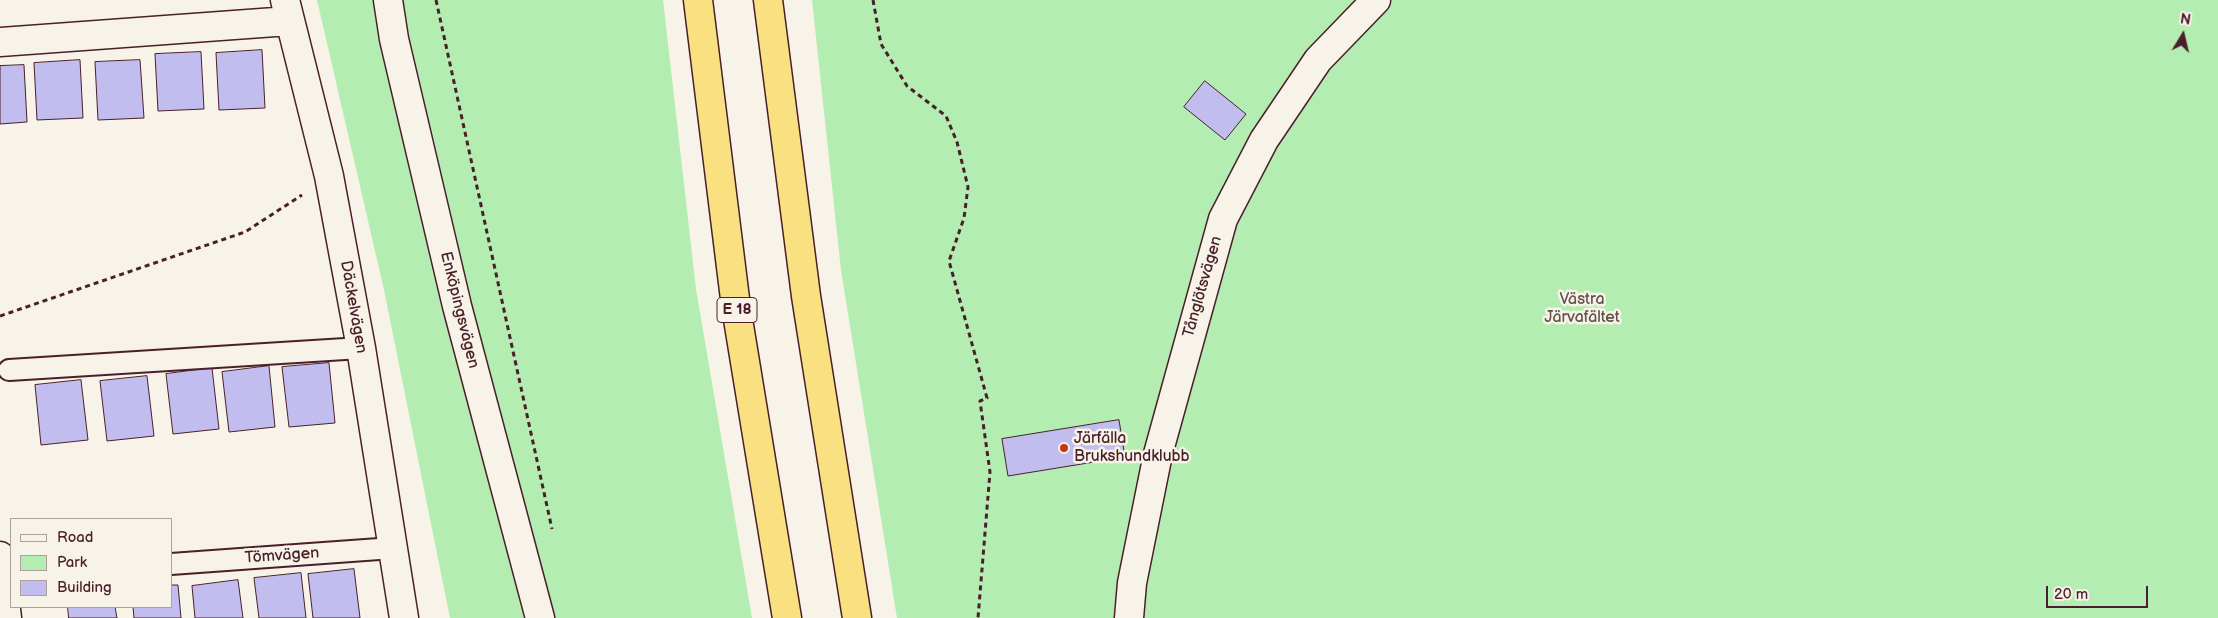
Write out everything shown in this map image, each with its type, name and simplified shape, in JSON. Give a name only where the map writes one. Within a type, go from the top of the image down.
[{"type":"highway","name":"E 18","points":[[698,0],[736,307],[787,618]]},
{"type":"highway","points":[[768,0],[806,296],[857,618]]},
{"type":"street","name":"Enköpingsvägen","points":[[388,0],[394,39],[458,306],[540,618]]},
{"type":"street","name":"Tånglötsvägen","points":[[1129,618],[1132,583],[1158,454],[1223,219],[1264,140],[1318,60],[1376,0]]},
{"type":"street","points":[[0,42],[287,10]]},
{"type":"street","name":"Däckelvägen","points":[[287,10],[329,176],[361,348],[404,618]]},
{"type":"street","points":[[0,556],[7,618]]},
{"type":"lane","points":[[9,370],[361,348]]},
{"type":"lane","name":"Tömvägen","points":[[172,564],[393,548]]},
{"type":"path","points":[[436,0],[552,532]]},
{"type":"path","points":[[873,0],[881,44],[907,86],[946,116],[958,142],[968,187],[964,218],[949,261],[987,398],[980,401],[990,472],[978,618]]},
{"type":"path","points":[[0,316],[245,232],[329,176]]},
{"type":"green space","points":[[317,0],[663,0],[696,289],[752,618],[450,618],[384,290]]},
{"type":"green space","name":"Västra Järvafältet","points":[[812,0],[2218,0],[2218,618],[897,618],[841,270]]},
{"type":"building","points":[[262,50],[265,108],[219,110],[216,53]]},
{"type":"building","points":[[201,52],[204,109],[158,111],[155,54]]},
{"type":"building","points":[[80,60],[83,118],[37,120],[34,63]]},
{"type":"building","points":[[140,60],[144,118],[98,120],[95,62]]},
{"type":"building","points":[[24,65],[27,122],[0,124],[0,66]]},
{"type":"building","points":[[1205,81],[1246,114],[1225,140],[1184,107]]},
{"type":"building","points":[[329,363],[335,423],[289,427],[282,367]]},
{"type":"building","points":[[269,366],[275,427],[229,432],[222,372]]},
{"type":"building","points":[[212,368],[219,429],[173,434],[166,374]]},
{"type":"building","points":[[147,376],[154,436],[107,441],[100,381]]},
{"type":"building","points":[[81,380],[88,440],[41,445],[35,385]]},
{"type":"building","name":"Järfälla Brukshundklubb","points":[[1119,420],[1125,457],[1008,476],[1002,439]]},
{"type":"building","points":[[354,569],[360,618],[313,618],[308,574]]},
{"type":"building","points":[[301,573],[306,618],[259,618],[254,578]]},
{"type":"building","points":[[238,580],[243,618],[195,618],[192,586]]},
{"type":"building","points":[[172,585],[178,585],[181,618],[134,618],[133,608],[172,608]]},
{"type":"building","points":[[68,608],[115,608],[117,618],[69,618]]},
{"type":"place","name":"Järfälla Brukshundklubb","points":[[1064,448]]}]
